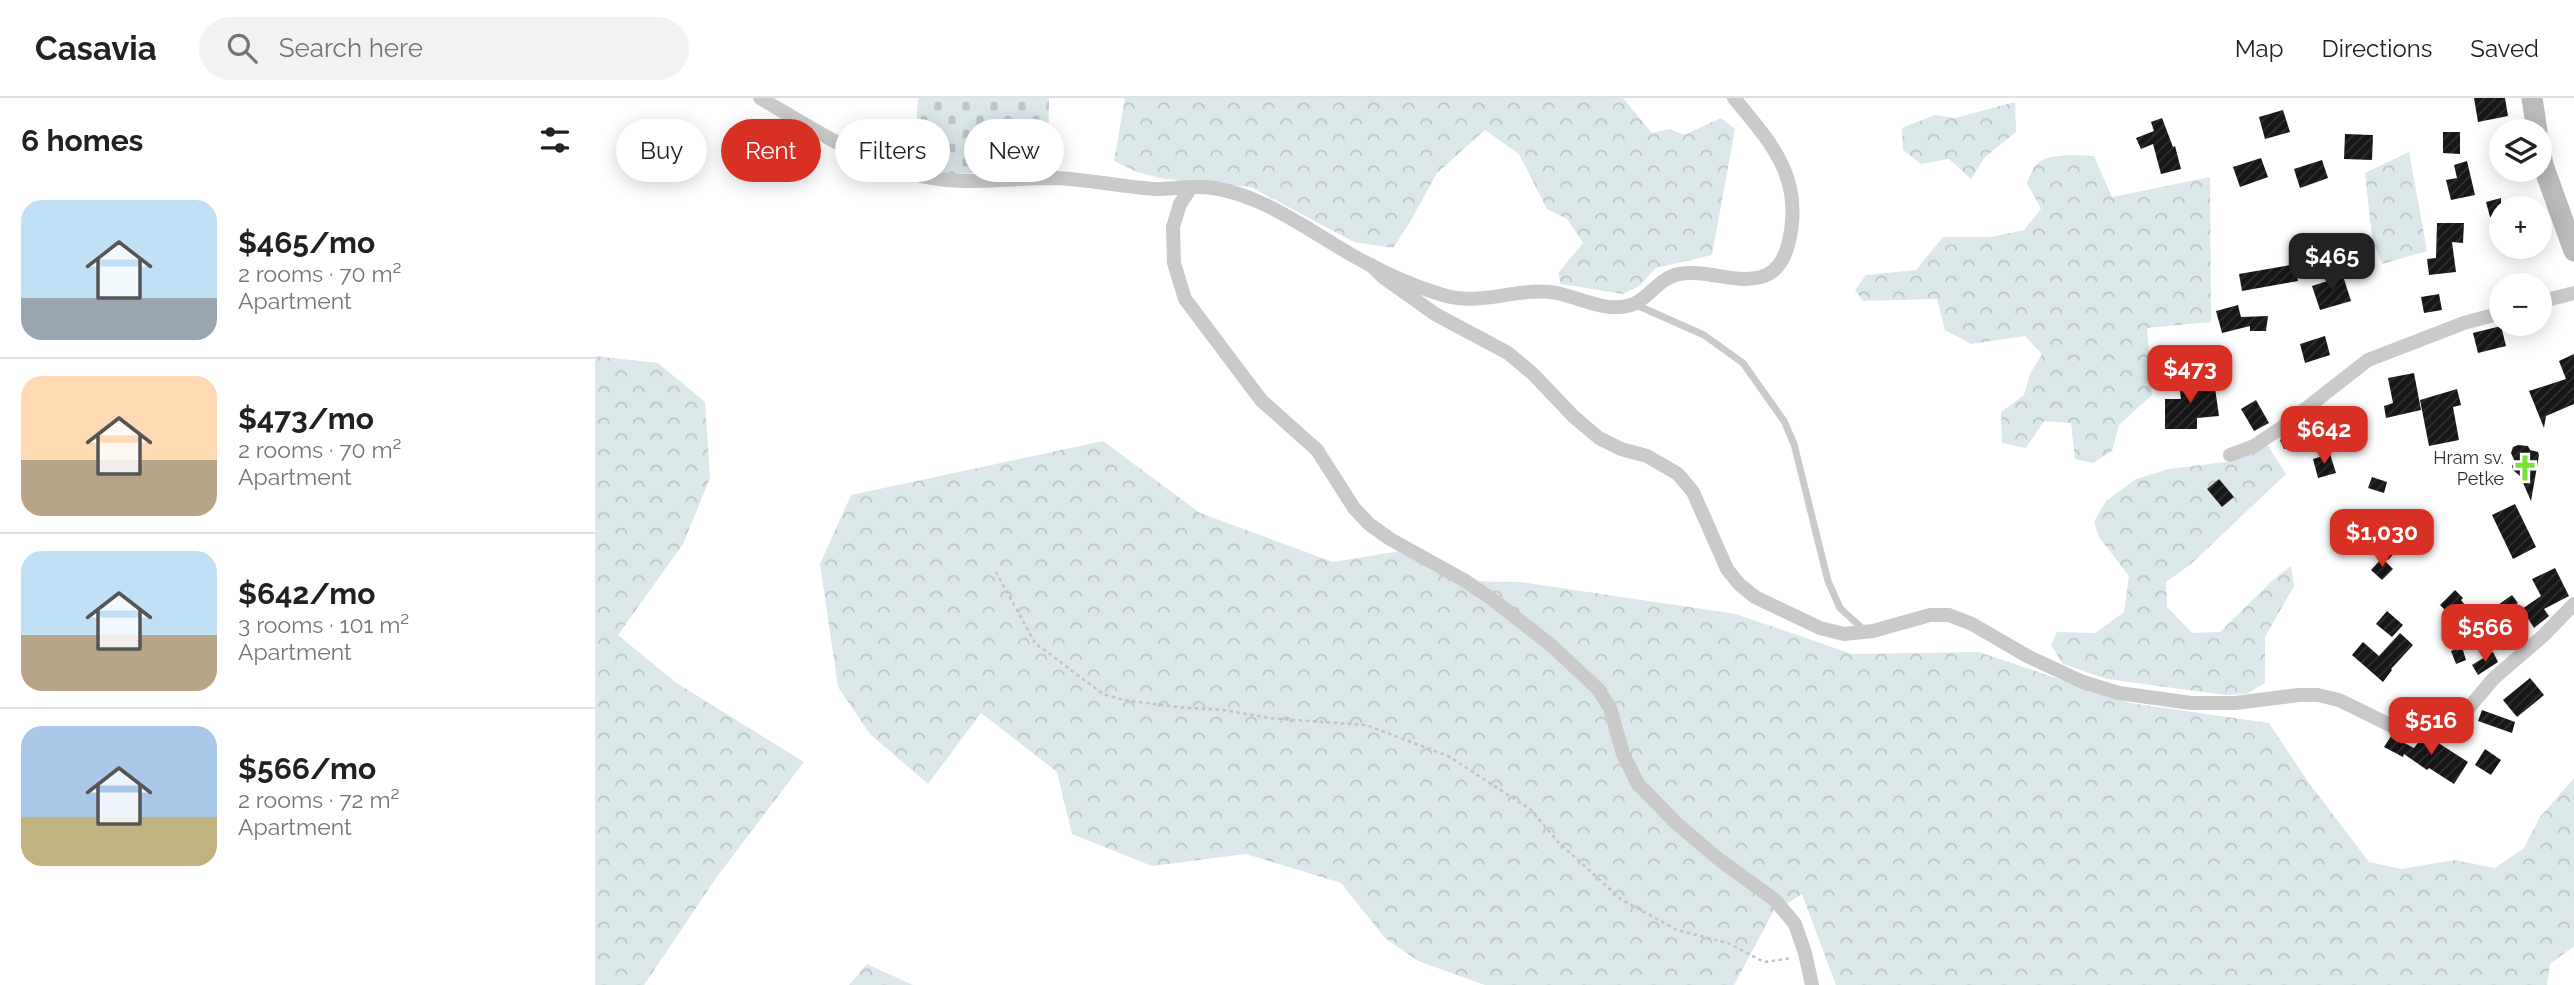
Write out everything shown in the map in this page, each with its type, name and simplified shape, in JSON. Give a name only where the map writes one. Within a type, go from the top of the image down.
[{"type":"main road","points":[[2532,98],[2535,119]]},
{"type":"main road","points":[[2549,182],[2574,251]]},
{"type":"street","points":[[760,98],[864,155],[907,172],[939,179],[972,181],[1058,178],[1152,189],[1211,188],[1241,195],[1268,207],[1371,265],[1442,295],[1468,300],[1538,292],[1556,293],[1616,308],[1634,304],[1660,282],[1679,274],[1748,280],[1765,276],[1777,268],[1786,254],[1794,204],[1787,172],[1776,150],[1734,98]]},
{"type":"street","points":[[1190,189],[1180,204],[1173,227],[1174,262],[1185,299],[1261,400],[1317,450],[1354,508],[1369,524],[1492,599],[1552,646],[1598,689],[1610,708],[1623,754],[1638,784],[1654,802],[1721,861],[1775,900],[1795,924],[1812,985]]},
{"type":"street","points":[[1371,265],[1383,277],[1435,314],[1508,353],[1599,438],[1621,449],[1647,456],[1678,474],[1693,492],[1727,569],[1739,584],[1755,597],[1820,628],[1844,634],[1865,632],[1930,615],[1949,615],[1972,624],[2029,657],[2083,682],[2119,693],[2191,703],[2235,704],[2318,695],[2339,700],[2394,727],[2437,728],[2453,726],[2462,719],[2494,678],[2543,636],[2574,604]]},
{"type":"street","points":[[2552,299],[2574,293]]},
{"type":"street","points":[[2230,455],[2254,446],[2281,428],[2368,360],[2454,326],[2489,316]]},
{"type":"lane","points":[[1634,304],[1704,335],[1744,363],[1784,421],[1794,444],[1828,581],[1840,608],[1865,632]]},
{"type":"path","points":[[996,572],[1035,643],[1103,694],[1124,700],[1177,707],[1223,710],[1269,718],[1366,725],[1377,729],[1448,756],[1530,809],[1558,842],[1622,900],[1677,930],[1728,943],[1764,962],[1786,960],[1805,953]]},
{"type":"green space","points":[[919,98],[1049,98],[1049,119],[964,119],[964,173],[950,174],[950,119],[917,119]]},
{"type":"green space","points":[[1125,98],[1623,98],[1652,133],[1670,129],[1684,135],[1721,118],[1735,129],[1712,255],[1656,268],[1639,286],[1623,294],[1561,284],[1558,273],[1583,243],[1567,219],[1547,209],[1519,154],[1485,130],[1437,173],[1393,248],[1354,242],[1251,187],[1165,179],[1137,172],[1114,161]]},
{"type":"green space","points":[[2015,102],[2016,132],[1985,157],[1971,179],[1949,159],[1921,164],[1903,150],[1902,128],[1935,115],[1955,118]]},
{"type":"green space","points":[[2409,152],[2427,251],[2382,264],[2372,237],[2365,173]]},
{"type":"green space","points":[[2094,156],[2112,197],[2210,177],[2211,322],[2147,328],[2152,395],[2119,425],[2112,451],[2093,463],[2075,459],[2071,423],[2044,421],[2026,448],[2002,443],[2001,412],[2024,395],[2030,374],[2042,354],[2025,336],[1971,344],[1945,330],[1937,299],[1863,301],[1855,290],[1866,275],[1916,270],[1943,237],[1991,237],[2024,230],[2041,209],[2027,183],[2034,168],[2049,158]]},
{"type":"green space","points":[[595,356],[658,363],[705,402],[710,478],[683,544],[618,635],[675,682],[804,762],[716,878],[644,985],[595,985]]},
{"type":"green space","points":[[1103,441],[1200,513],[1333,562],[1413,549],[1454,581],[1521,582],[1736,614],[1852,654],[1979,652],[2130,703],[2269,723],[2309,783],[2369,862],[2402,869],[2454,860],[2495,868],[2524,848],[2540,817],[2574,778],[2574,946],[2550,964],[2547,985],[1836,985],[1802,894],[1773,912],[1734,985],[1485,985],[1418,961],[1385,938],[1341,883],[1246,854],[1152,866],[1072,834],[1057,772],[981,713],[928,784],[870,734],[838,687],[820,564],[851,495]]},
{"type":"green space","points":[[2267,444],[2286,474],[2191,564],[2166,582],[2167,607],[2192,633],[2220,632],[2291,566],[2294,586],[2265,637],[2265,683],[2246,694],[2225,695],[2107,679],[2063,664],[2051,645],[2057,632],[2095,633],[2124,612],[2129,576],[2099,537],[2094,522],[2106,501],[2136,479],[2169,469],[2233,461]]},
{"type":"green space","points":[[867,964],[913,985],[849,985]]},
{"type":"building","points":[[2474,98],[2505,98],[2508,116],[2478,122]]},
{"type":"building","points":[[2283,110],[2290,132],[2265,139],[2259,117]]},
{"type":"building","points":[[2162,118],[2173,147],[2175,146],[2181,169],[2161,174],[2153,144],[2141,149],[2136,138],[2154,131],[2151,122]]},
{"type":"building","points":[[2443,132],[2460,132],[2460,154],[2443,153]]},
{"type":"building","points":[[2345,134],[2373,135],[2372,160],[2344,159]]},
{"type":"building","points":[[2261,158],[2268,177],[2240,187],[2233,167]]},
{"type":"building","points":[[2322,160],[2328,178],[2300,188],[2294,169]]},
{"type":"building","points":[[2467,161],[2475,195],[2451,200],[2446,180],[2457,178],[2454,165]]},
{"type":"building","points":[[2437,223],[2464,223],[2463,243],[2452,242],[2456,272],[2429,275],[2427,259],[2436,258]]},
{"type":"building","points":[[2296,264],[2298,281],[2242,291],[2239,274]]},
{"type":"building","points":[[2343,276],[2351,301],[2320,310],[2312,286]]},
{"type":"building","points":[[2439,294],[2442,310],[2424,313],[2421,297]]},
{"type":"building","points":[[2238,305],[2241,317],[2268,316],[2266,331],[2250,331],[2250,326],[2222,333],[2216,311]]},
{"type":"building","points":[[2489,329],[2489,336],[2504,336],[2506,346],[2478,353],[2473,333]]},
{"type":"building","points":[[2325,336],[2330,355],[2305,363],[2300,344]]},
{"type":"building","points":[[2574,354],[2574,404],[2546,416],[2544,428],[2529,391],[2566,379],[2559,361]]},
{"type":"building","points":[[2414,373],[2421,410],[2386,418],[2384,406],[2393,403],[2388,378]]},
{"type":"building","points":[[2194,374],[2196,390],[2215,388],[2219,416],[2197,418],[2197,429],[2165,429],[2165,399],[2181,399],[2178,376]]},
{"type":"building","points":[[2457,389],[2461,405],[2453,407],[2459,440],[2429,446],[2420,400]]},
{"type":"building","points":[[2256,400],[2269,423],[2254,431],[2241,409]]},
{"type":"building","points":[[2337,409],[2344,425],[2284,449],[2280,440],[2299,426]]},
{"type":"building","points":[[2350,431],[2362,432],[2361,444],[2350,444]]},
{"type":"building","name":"Hram sv. Petke","points":[[2528,446],[2539,455],[2531,501],[2520,476],[2512,466],[2515,462],[2511,453],[2513,447]]},
{"type":"building","points":[[2330,454],[2336,473],[2318,478],[2313,459]]},
{"type":"building","points":[[2372,477],[2387,482],[2384,493],[2368,488]]},
{"type":"building","points":[[2219,479],[2234,497],[2222,507],[2207,489]]},
{"type":"building","points":[[2515,504],[2536,547],[2513,559],[2492,515]]},
{"type":"building","points":[[2390,525],[2406,540],[2388,560],[2372,546]]},
{"type":"building","points":[[2382,558],[2393,569],[2382,580],[2371,570]]},
{"type":"building","points":[[2555,568],[2569,596],[2544,609],[2549,616],[2534,628],[2522,609],[2541,596],[2532,579]]},
{"type":"building","points":[[2455,590],[2477,620],[2512,595],[2518,603],[2512,607],[2518,615],[2504,625],[2499,618],[2463,645],[2450,627],[2457,622],[2440,605]]},
{"type":"building","points":[[2387,611],[2403,625],[2392,637],[2376,624]]},
{"type":"building","points":[[2400,633],[2413,645],[2383,682],[2352,655],[2363,642],[2379,656]]},
{"type":"building","points":[[2462,647],[2466,660],[2456,664],[2451,651]]},
{"type":"building","points":[[2493,652],[2498,662],[2478,675],[2472,665]]},
{"type":"building","points":[[2530,678],[2544,695],[2517,717],[2503,700]]},
{"type":"building","points":[[2482,710],[2515,722],[2512,733],[2478,721]]},
{"type":"building","points":[[2391,736],[2414,748],[2422,737],[2429,737],[2468,762],[2454,784],[2404,754],[2403,757],[2384,747]]},
{"type":"building","points":[[2485,749],[2501,760],[2491,775],[2475,765]]},
{"type":"place","name":"Hram sv. Petke","points":[[2525,468]]}]
